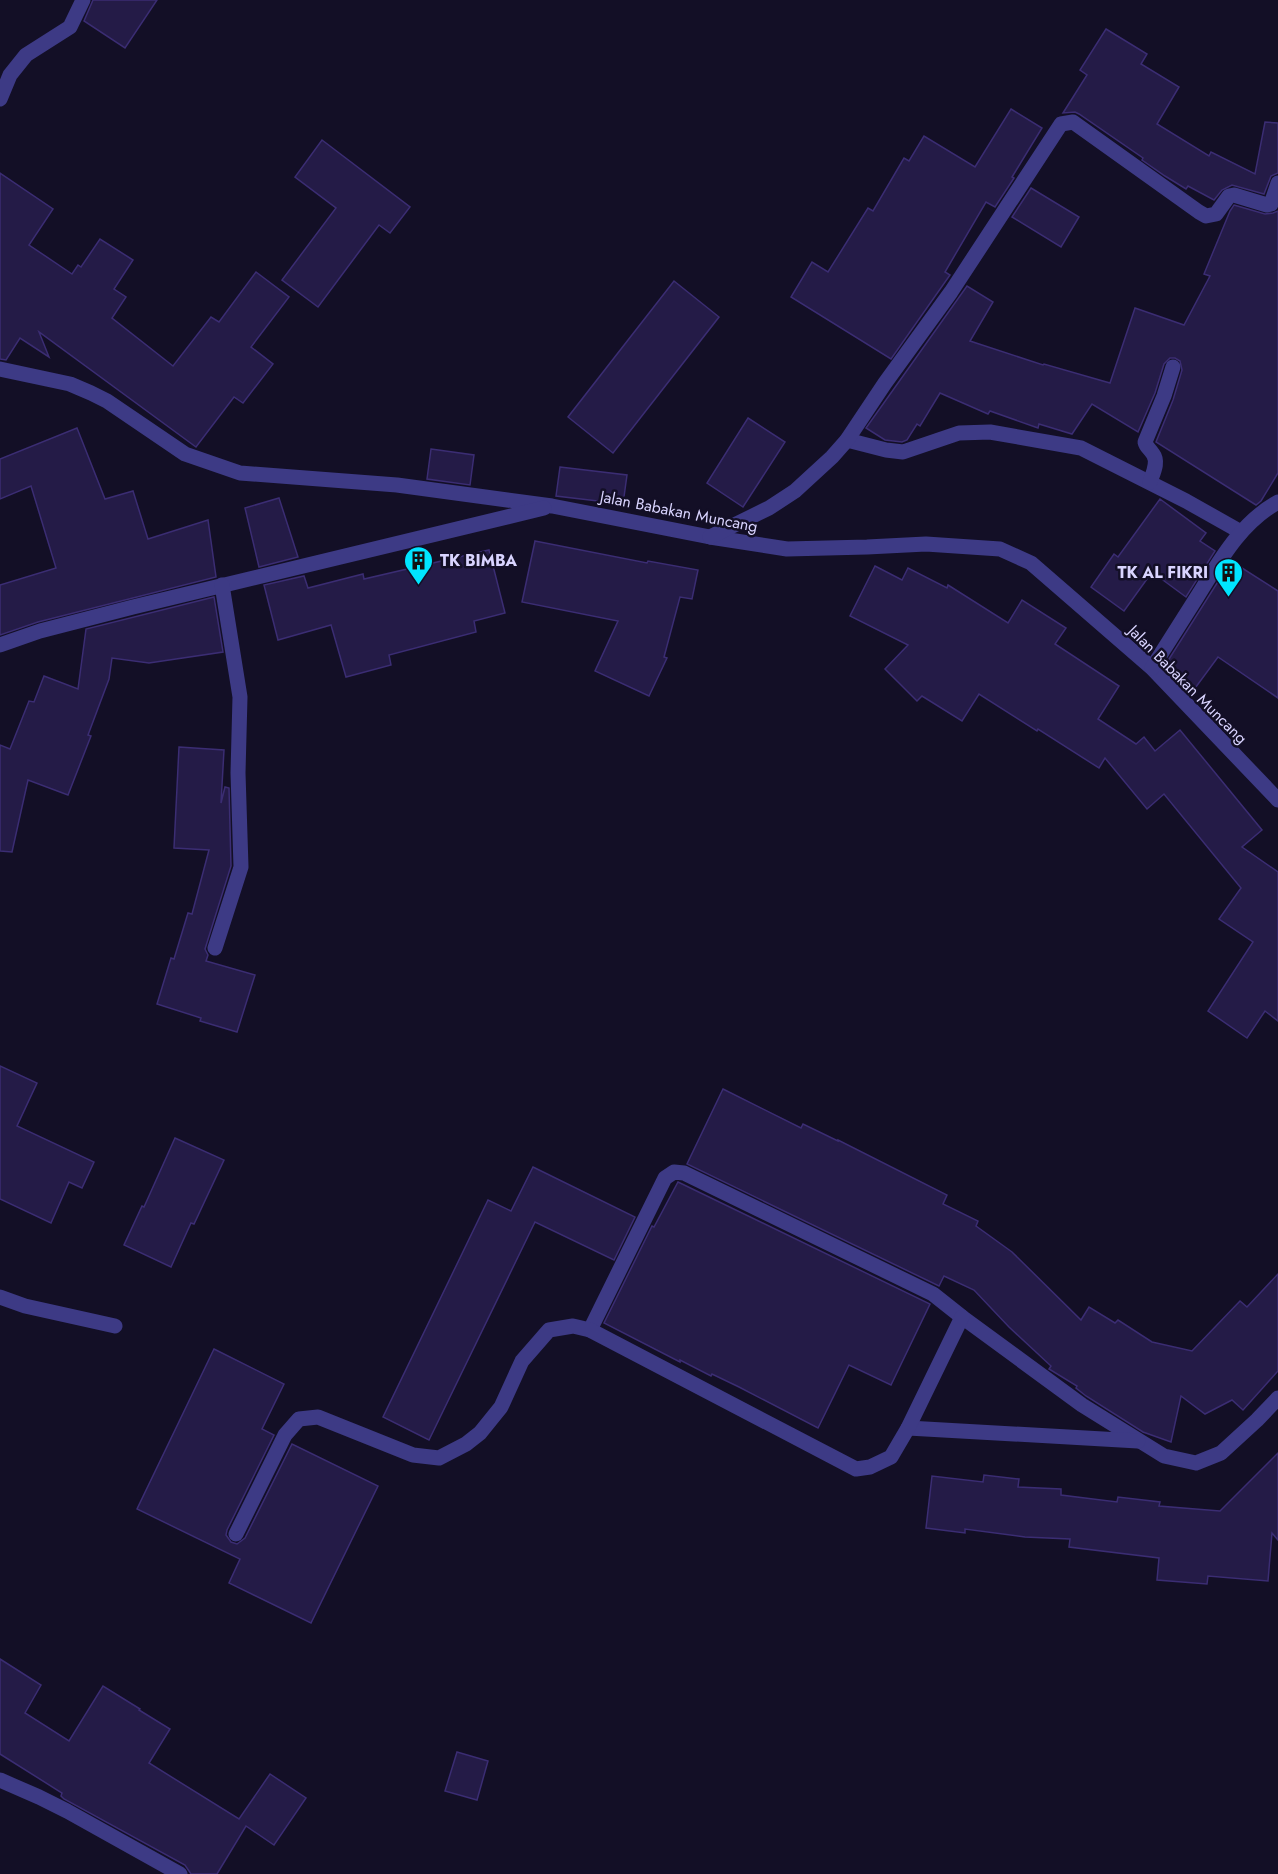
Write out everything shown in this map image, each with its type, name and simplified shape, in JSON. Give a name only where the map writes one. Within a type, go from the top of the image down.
[{"type":"street","points":[[0,99],[10,75],[26,55],[70,27],[83,0]]},
{"type":"street","points":[[710,537],[769,508],[795,491],[847,440],[957,282],[1061,124],[1073,122],[1206,216],[1216,214],[1229,196],[1234,195],[1267,206],[1271,204],[1278,183]]},
{"type":"street","points":[[1150,482],[1156,462],[1154,454],[1145,442],[1173,367]]},
{"type":"street","name":"Jalan Babakan Muncang","points":[[0,369],[70,384],[91,393],[107,401],[185,454],[240,473],[397,485],[552,506],[710,537],[787,549],[867,548],[926,543],[1000,549],[1031,563],[1152,668],[1278,800]]},
{"type":"street","points":[[847,440],[903,452],[959,433],[990,432],[1082,448],[1241,532]]},
{"type":"street","points":[[1152,668],[1221,558],[1241,532],[1267,508],[1278,502]]},
{"type":"street","points":[[0,645],[40,631],[222,585],[552,506]]},
{"type":"street","points":[[215,948],[241,867],[238,773],[240,697],[222,585]]},
{"type":"street","points":[[590,1330],[665,1178],[675,1172],[684,1173],[933,1294],[1082,1405],[1164,1456],[1196,1463],[1221,1453],[1278,1398]]},
{"type":"street","points":[[0,1297],[25,1306],[115,1326]]},
{"type":"street","points":[[236,1534],[285,1435],[299,1419],[318,1417],[413,1455],[440,1458],[466,1444],[480,1433],[501,1407],[522,1361],[549,1330],[573,1326],[590,1330],[856,1469],[870,1467],[891,1457],[908,1428],[962,1317]]},
{"type":"street","points":[[908,1428],[1141,1441]]},
{"type":"street","points":[[0,1780],[67,1811],[180,1874]]},
{"type":"building","points":[[93,0],[157,0],[125,48],[84,21]]},
{"type":"building","points":[[1106,29],[1147,54],[1141,64],[1179,87],[1157,124],[1209,156],[1211,152],[1255,174],[1265,122],[1278,123],[1278,173],[1271,176],[1264,194],[1232,185],[1222,190],[1214,200],[1188,186],[1186,189],[1079,114],[1063,113],[1087,75],[1080,70]]},
{"type":"building","points":[[1011,109],[1042,128],[995,207],[986,202],[945,272],[950,275],[891,359],[791,297],[812,262],[828,272],[868,208],[873,211],[904,158],[909,161],[924,136],[975,167]]},
{"type":"building","points":[[322,140],[410,207],[390,233],[379,225],[318,307],[282,280],[336,208],[295,177]]},
{"type":"building","points":[[0,173],[53,209],[29,245],[72,274],[78,265],[81,267],[100,239],[133,260],[114,289],[126,297],[112,318],[173,366],[211,317],[219,322],[256,272],[289,297],[251,347],[273,364],[243,403],[234,397],[196,447],[39,332],[49,357],[20,338],[6,360],[0,359]]},
{"type":"building","points":[[1031,188],[1079,217],[1061,247],[1012,217]]},
{"type":"building","points":[[1234,205],[1265,214],[1278,211],[1278,473],[1261,501],[1256,505],[1156,442],[1182,370],[1180,361],[1175,358],[1170,358],[1164,364],[1155,393],[1138,432],[1092,404],[1072,434],[1039,424],[1038,428],[990,411],[988,414],[940,393],[920,426],[917,424],[907,440],[902,442],[885,440],[866,428],[967,286],[993,302],[970,341],[1043,365],[1110,383],[1135,308],[1184,325],[1210,276],[1204,274]]},
{"type":"building","points":[[674,281],[719,317],[613,453],[568,417]]},
{"type":"building","points":[[748,418],[785,442],[743,507],[707,483]]},
{"type":"building","points":[[77,428],[105,499],[133,491],[148,539],[208,520],[216,577],[38,622],[0,635],[0,585],[56,568],[31,486],[0,499],[0,459]]},
{"type":"building","points":[[431,449],[474,455],[470,485],[427,479]]},
{"type":"building","points":[[560,467],[627,475],[623,504],[556,496]]},
{"type":"building","points":[[279,498],[298,557],[259,567],[245,508]]},
{"type":"building","points":[[1160,499],[1206,533],[1200,541],[1215,551],[1186,597],[1152,572],[1124,611],[1091,587],[1114,554],[1118,557]]},
{"type":"building","points":[[535,541],[647,563],[648,561],[698,570],[692,599],[680,597],[664,657],[667,658],[649,696],[595,671],[618,621],[522,602]]},
{"type":"building","points":[[489,550],[505,613],[474,621],[476,632],[389,655],[391,665],[346,677],[331,625],[278,640],[264,585],[304,576],[308,588],[363,574],[364,579]]},
{"type":"building","points":[[1231,561],[1278,591],[1278,698],[1218,657],[1193,691],[1164,667]]},
{"type":"building","points":[[875,566],[902,580],[908,568],[947,588],[948,585],[1008,623],[1022,600],[1066,628],[1055,644],[1119,686],[1098,719],[1136,744],[1144,737],[1155,751],[1180,730],[1262,830],[1242,847],[1278,872],[1278,1021],[1265,1011],[1247,1038],[1208,1011],[1253,942],[1219,919],[1241,888],[1164,794],[1147,809],[1105,758],[1099,768],[979,694],[962,721],[922,696],[917,701],[885,669],[908,645],[850,616]]},
{"type":"building","points":[[214,597],[223,652],[149,663],[112,658],[109,679],[88,735],[91,736],[68,795],[28,780],[12,852],[0,851],[0,745],[10,749],[29,701],[34,702],[44,676],[78,689],[86,629]]},
{"type":"building","points":[[179,747],[224,750],[221,803],[225,787],[229,788],[231,866],[205,949],[208,955],[206,961],[255,975],[237,1032],[200,1021],[201,1018],[157,1004],[188,913],[192,914],[209,850],[174,848]]},
{"type":"building","points":[[0,1066],[37,1083],[17,1126],[94,1162],[82,1188],[69,1182],[51,1223],[0,1199]]},
{"type":"building","points":[[723,1089],[801,1128],[803,1124],[838,1140],[947,1195],[943,1204],[978,1221],[976,1226],[1012,1252],[1081,1320],[1089,1307],[1115,1323],[1118,1320],[1152,1342],[1192,1351],[1240,1301],[1247,1307],[1278,1274],[1278,1371],[1243,1410],[1232,1400],[1205,1414],[1181,1396],[1171,1442],[1143,1432],[1086,1396],[1076,1388],[1077,1386],[1049,1369],[1051,1366],[974,1290],[944,1276],[939,1286],[687,1164]]},
{"type":"building","points":[[175,1138],[224,1160],[171,1267],[124,1245]]},
{"type":"building","points":[[533,1167],[635,1217],[614,1260],[535,1222],[429,1440],[383,1417],[488,1200],[511,1211]]},
{"type":"building","points":[[678,1182],[930,1304],[891,1385],[849,1365],[818,1428],[739,1387],[680,1360],[680,1362],[604,1323],[652,1226],[654,1227]]},
{"type":"building","points":[[214,1349],[284,1384],[262,1429],[274,1435],[227,1530],[226,1535],[231,1542],[237,1544],[245,1538],[292,1444],[378,1486],[311,1623],[229,1583],[240,1559],[137,1509]]},
{"type":"building","points":[[1278,1453],[1278,1540],[1272,1533],[1268,1581],[1208,1576],[1207,1584],[1157,1580],[1159,1558],[1069,1547],[1070,1539],[1025,1537],[965,1529],[965,1533],[926,1528],[932,1476],[983,1482],[984,1475],[1019,1479],[1018,1487],[1061,1489],[1061,1495],[1117,1502],[1118,1497],[1160,1502],[1159,1506],[1220,1511]]},
{"type":"building","points":[[0,1659],[41,1685],[25,1713],[69,1741],[103,1686],[170,1729],[149,1763],[239,1819],[270,1774],[306,1798],[274,1845],[246,1826],[217,1874],[191,1874],[185,1865],[64,1799],[61,1796],[62,1793],[0,1754]]},
{"type":"building","points":[[457,1752],[488,1761],[477,1800],[445,1791]]},
{"type":"place","name":"TK BIMBA","points":[[419,586]]},
{"type":"place","name":"TK AL FIKRI","points":[[1229,598]]}]
